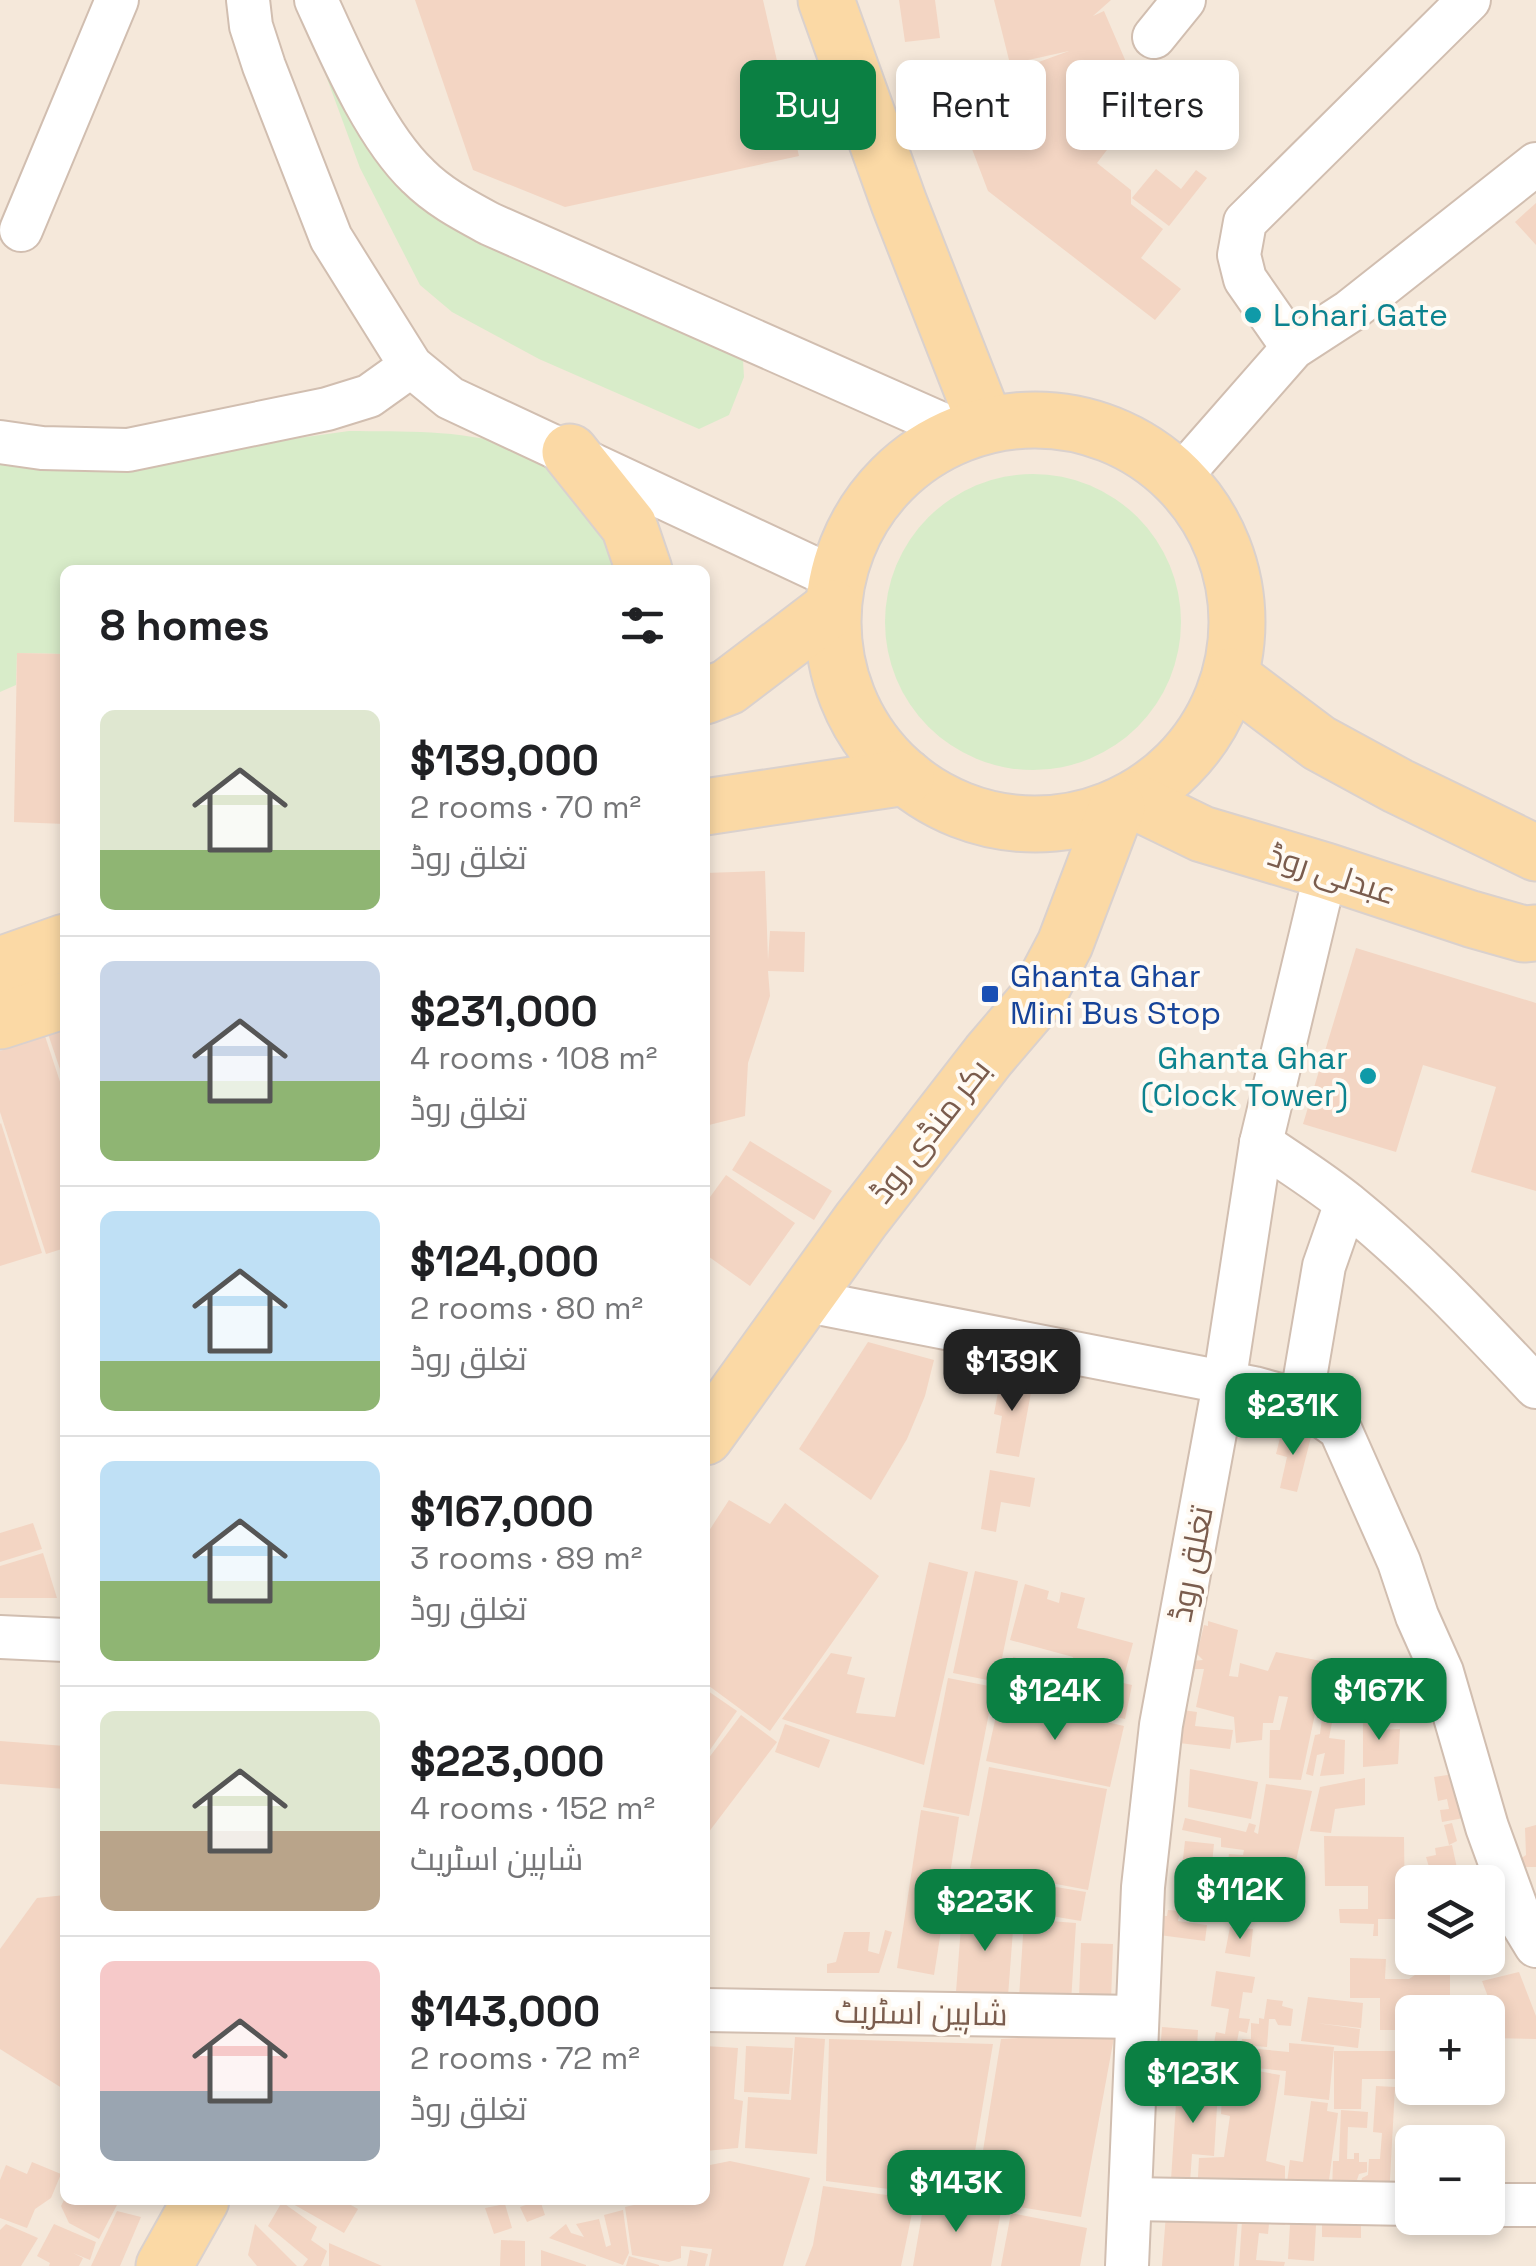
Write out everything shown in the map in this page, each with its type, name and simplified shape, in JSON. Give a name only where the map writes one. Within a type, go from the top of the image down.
[{"type":"main road","points":[[826,0],[974,429]]},
{"type":"main road","points":[[1028,420],[1082,426],[1109,434],[1146,453],[1178,479],[1201,506],[1219,537],[1231,570],[1237,641],[1216,714],[1194,748],[1166,776],[1124,803],[1081,818],[1045,824],[1008,822],[971,814],[937,799],[906,778],[879,750],[857,718],[842,683],[833,646],[835,593],[846,547],[861,517],[880,490],[905,466],[932,447],[974,429],[1028,420]]},
{"type":"main road","points":[[570,452],[629,526],[642,565]]},
{"type":"main road","points":[[710,694],[728,687],[835,593]]},
{"type":"main road","points":[[1230,676],[1319,743],[1398,786],[1534,845]]},
{"type":"main road","points":[[710,806],[906,778]]},
{"type":"main road","name":"عبدلی روڈ","points":[[1124,803],[1202,834],[1470,919],[1524,934],[1536,933]]},
{"type":"main road","name":"بکر منڈی روڈ","points":[[710,1429],[802,1300],[989,1055],[1035,1001],[1065,944],[1124,803]]},
{"type":"main road","points":[[0,965],[60,944]]},
{"type":"main road","points":[[0,1021],[60,1002]]},
{"type":"main road","points":[[164,2266],[198,2205]]},
{"type":"street","points":[[21,230],[117,0]]},
{"type":"street","points":[[248,0],[251,26],[264,66],[332,238],[412,366],[450,398],[570,452],[835,593]]},
{"type":"street","points":[[316,0],[341,55],[396,154],[446,200],[490,224],[974,429]]},
{"type":"street","points":[[1154,37],[1184,0]]},
{"type":"street","points":[[1294,348],[1245,280],[1239,255],[1245,222],[1461,3]]},
{"type":"street","points":[[1178,479],[1294,348],[1350,311],[1536,164]]},
{"type":"street","points":[[0,442],[42,448],[128,450],[369,396],[412,366]]},
{"type":"street","name":"تغلق روڈ","points":[[1127,2266],[1143,1887],[1161,1725],[1224,1384],[1261,1142],[1326,871]]},
{"type":"street","points":[[1261,1142],[1346,1203],[1443,1289],[1536,1386]]},
{"type":"street","points":[[1302,1402],[1324,1266],[1346,1203]]},
{"type":"street","points":[[802,1300],[1302,1402],[1340,1429],[1442,1672],[1487,1827],[1522,1923],[1536,1946]]},
{"type":"street","points":[[0,1637],[60,1640]]},
{"type":"street","name":"شاہین اسٹریٹ","points":[[710,2010],[1137,2017]]},
{"type":"street","points":[[1130,2199],[1395,2204]]},
{"type":"street","points":[[1505,2204],[1536,2205]]},
{"type":"shaded area","points":[[0,0],[1536,0],[1536,2266],[0,2266]]},
{"type":"green space","points":[[298,0],[371,140],[735,353],[743,360],[744,377],[729,415],[699,429],[539,359],[452,312],[420,285],[360,168]]},
{"type":"green space","points":[[349,431],[479,438],[539,458],[566,475],[595,506],[618,565],[60,565],[60,654],[17,653],[16,685],[0,692],[0,463],[28,468],[111,464]]},
{"type":"green space","points":[[1033,474],[1062,476],[1090,485],[1138,517],[1170,565],[1179,593],[1179,651],[1170,679],[1138,727],[1090,759],[1062,768],[1033,770],[1004,768],[976,759],[928,727],[896,679],[887,651],[885,622],[887,593],[896,565],[928,517],[976,485],[1004,476]]},
{"type":"building","points":[[415,0],[763,0],[777,60],[740,60],[740,150],[798,150],[799,156],[565,207],[473,170]]},
{"type":"building","points":[[899,0],[935,0],[940,38],[905,42]]},
{"type":"building","points":[[994,0],[1111,0],[1093,16],[1104,11],[1125,60],[1066,60],[1066,150],[1107,150],[1097,163],[1131,190],[1131,204],[1163,229],[1141,258],[1181,289],[1155,320],[988,191],[972,150],[1046,150],[1044,60],[1069,51],[1009,60]]},
{"type":"building","points":[[1156,169],[1181,189],[1196,170],[1207,178],[1169,226],[1132,198]]},
{"type":"building","points":[[1536,203],[1536,245],[1515,222]]},
{"type":"building","points":[[17,653],[60,654],[60,824],[14,822]]},
{"type":"building","points":[[765,871],[768,960],[770,931],[805,932],[804,972],[768,971],[770,996],[748,1063],[745,1116],[710,1125],[710,873]]},
{"type":"building","name":"Ghanta Ghar (Clock Tower)","points":[[1356,948],[1536,1003],[1536,1191],[1471,1172],[1496,1087],[1423,1065],[1396,1152],[1303,1124]]},
{"type":"building","points":[[60,1027],[60,1069],[47,1031]]},
{"type":"building","points":[[45,1036],[60,1082],[60,1250],[46,1254],[0,1112],[0,1051]]},
{"type":"building","points":[[0,1124],[42,1253],[0,1266]]},
{"type":"building","points":[[750,1141],[832,1191],[814,1220],[732,1170]]},
{"type":"building","points":[[726,1175],[795,1223],[750,1286],[710,1258],[710,1197]]},
{"type":"building","points":[[868,1342],[934,1360],[925,1396],[907,1439],[871,1500],[799,1449]]},
{"type":"building","points":[[1001,1376],[1033,1382],[1019,1457],[996,1453],[1002,1416],[994,1414]]},
{"type":"building","points":[[1282,1430],[1311,1437],[1297,1492],[1280,1488],[1287,1457],[1276,1454]]},
{"type":"building","points":[[990,1470],[1035,1478],[1030,1507],[1001,1502],[996,1532],[981,1529]]},
{"type":"building","points":[[729,1500],[770,1524],[785,1503],[879,1576],[770,1731],[710,1687],[710,1529]]},
{"type":"building","points":[[33,1523],[42,1549],[0,1562],[0,1533]]},
{"type":"building","points":[[43,1553],[57,1598],[0,1598],[0,1566]]},
{"type":"building","points":[[929,1562],[968,1572],[924,1765],[782,1719],[831,1653],[852,1657],[847,1674],[865,1678],[856,1713],[895,1717]]},
{"type":"building","points":[[975,1571],[1018,1581],[997,1682],[953,1673]]},
{"type":"building","points":[[1025,1584],[1049,1591],[1047,1599],[1059,1603],[1061,1592],[1085,1598],[1077,1628],[1133,1643],[1123,1680],[1071,1666],[1073,1657],[1010,1640]]},
{"type":"building","points":[[1208,1621],[1238,1630],[1229,1676],[1238,1677],[1240,1663],[1268,1671],[1276,1652],[1326,1662],[1301,1780],[1269,1778],[1270,1730],[1280,1730],[1288,1697],[1279,1696],[1273,1723],[1263,1723],[1262,1740],[1236,1743],[1234,1717],[1196,1707],[1204,1669],[1195,1669],[1188,1701],[1179,1702],[1190,1661],[1203,1660],[1197,1654]]},
{"type":"building","points":[[1013,1657],[1132,1685],[1125,1719],[1005,1691]]},
{"type":"building","points":[[1431,1662],[1434,1686],[1397,1690],[1398,1705],[1373,1708],[1369,1667]]},
{"type":"building","points":[[948,1678],[994,1687],[969,1816],[923,1807]]},
{"type":"building","points":[[710,1692],[737,1711],[710,1750]]},
{"type":"building","points":[[1000,1698],[1124,1726],[1110,1787],[986,1761]]},
{"type":"building","points":[[1363,1707],[1374,1713],[1376,1730],[1400,1729],[1398,1764],[1363,1767]]},
{"type":"building","points":[[1183,1710],[1197,1712],[1195,1726],[1233,1730],[1230,1749],[1179,1743]]},
{"type":"building","points":[[1323,1710],[1334,1712],[1329,1738],[1345,1740],[1344,1774],[1320,1776],[1325,1753],[1317,1755],[1313,1776],[1306,1774],[1315,1735],[1320,1734]]},
{"type":"building","points":[[741,1715],[777,1742],[710,1830],[710,1756]]},
{"type":"building","points":[[785,1724],[830,1740],[819,1768],[775,1752]]},
{"type":"building","points":[[0,1741],[60,1746],[60,1789],[0,1784]]},
{"type":"building","points":[[989,1767],[1107,1789],[1088,1890],[970,1868]]},
{"type":"building","points":[[1190,1769],[1258,1782],[1251,1819],[1188,1807]]},
{"type":"building","points":[[1461,1773],[1469,1817],[1442,1822],[1440,1810],[1449,1809],[1447,1799],[1438,1801],[1434,1777]]},
{"type":"building","points":[[1365,1778],[1365,1805],[1335,1809],[1331,1833],[1310,1831],[1320,1787]]},
{"type":"building","points":[[1266,1784],[1312,1791],[1289,1891],[1225,1877],[1229,1854],[1243,1855],[1244,1850],[1221,1847],[1221,1838],[1182,1830],[1185,1818],[1246,1832],[1249,1823],[1256,1825],[1254,1832],[1258,1834]]},
{"type":"building","points":[[921,1810],[959,1817],[934,1975],[897,1968]]},
{"type":"building","points":[[1452,1823],[1457,1841],[1449,1845],[1444,1825]]},
{"type":"building","points":[[1536,1825],[1536,1867],[1508,1867],[1526,1855],[1525,1828]]},
{"type":"building","points":[[1324,1836],[1404,1837],[1404,1865],[1395,1865],[1395,1919],[1378,1919],[1378,1936],[1373,1936],[1374,1924],[1340,1923],[1339,1909],[1368,1909],[1368,1886],[1325,1886]]},
{"type":"building","points":[[1185,1841],[1214,1844],[1212,1863],[1190,1860],[1189,1869],[1182,1868]]},
{"type":"building","points":[[1452,1845],[1456,1865],[1428,1865],[1426,1857],[1436,1855],[1435,1848]]},
{"type":"building","points":[[960,1871],[1086,1892],[1081,1921],[955,1900]]},
{"type":"building","points":[[60,1896],[60,2087],[0,2049],[0,1949],[37,1898]]},
{"type":"building","points":[[1168,1910],[1180,1911],[1178,1921],[1207,1925],[1205,1941],[1159,1935],[1161,1916],[1167,1916]]},
{"type":"building","points":[[962,1913],[1014,1917],[1008,1996],[956,1992]]},
{"type":"building","points":[[1024,1919],[1076,1923],[1071,2002],[1019,1998]]},
{"type":"building","points":[[1230,1927],[1253,1929],[1250,1957],[1225,1953]]},
{"type":"building","points":[[885,1930],[892,1932],[879,1973],[827,1973],[827,1964],[836,1962],[844,1932],[870,1932],[868,1951],[879,1954]]},
{"type":"building","points":[[1081,1943],[1113,1944],[1111,2001],[1079,1999]]},
{"type":"building","points":[[1350,1958],[1386,1959],[1385,1979],[1450,1975],[1450,1995],[1395,1995],[1395,2030],[1380,2030],[1380,1998],[1350,1998]]},
{"type":"building","points":[[1216,1971],[1255,1977],[1252,1993],[1243,1992],[1239,2018],[1250,2019],[1247,2033],[1239,2031],[1236,2047],[1246,2048],[1243,2065],[1211,2060],[1216,2032],[1225,2034],[1229,2009],[1211,2006]]},
{"type":"building","points":[[1519,1972],[1536,2016],[1536,2039],[1505,2038],[1505,1995],[1487,1995],[1482,1981]]},
{"type":"building","points":[[1308,1997],[1363,2003],[1361,2028],[1316,2023],[1360,2029],[1358,2048],[1301,2041]]},
{"type":"building","points":[[1267,1999],[1283,2001],[1282,2006],[1293,2009],[1291,2026],[1269,2019],[1267,2047],[1241,2045],[1242,2039],[1251,2039],[1251,2023],[1259,2024],[1259,2018],[1264,2019]]},
{"type":"building","points":[[1162,2027],[1198,2030],[1196,2069],[1159,2066]]},
{"type":"building","points":[[1115,2032],[1081,2217],[975,2200],[1001,2039]]},
{"type":"building","points":[[795,2037],[825,2039],[817,2154],[745,2148],[748,2097],[791,2100]]},
{"type":"building","points":[[829,2039],[993,2044],[967,2199],[826,2181]]},
{"type":"building","points":[[1289,2043],[1334,2047],[1329,2100],[1284,2095],[1286,2071],[1256,2068],[1258,2049],[1289,2052]]},
{"type":"building","points":[[710,2046],[738,2048],[734,2099],[743,2101],[738,2148],[710,2151]]},
{"type":"building","points":[[746,2046],[793,2048],[789,2094],[744,2092]]},
{"type":"building","points":[[1334,2051],[1395,2051],[1395,2079],[1362,2079],[1361,2109],[1334,2109]]},
{"type":"building","points":[[1224,2065],[1280,2075],[1266,2161],[1285,2166],[1285,2191],[1197,2195],[1199,2158],[1224,2157],[1230,2116],[1221,2114]]},
{"type":"building","points":[[1178,2072],[1219,2074],[1214,2156],[1192,2154],[1189,2197],[1170,2195]]},
{"type":"building","points":[[1376,2086],[1395,2087],[1389,2198],[1358,2196],[1362,2178],[1368,2175],[1369,2159],[1380,2159],[1382,2133],[1373,2132]]},
{"type":"building","points":[[1311,2101],[1328,2103],[1327,2111],[1338,2113],[1327,2195],[1286,2190],[1290,2160],[1303,2162]]},
{"type":"building","points":[[1341,2110],[1368,2112],[1367,2128],[1348,2127],[1347,2159],[1354,2159],[1354,2153],[1359,2153],[1359,2162],[1367,2162],[1367,2172],[1359,2174],[1353,2192],[1332,2191],[1333,2161],[1339,2161]]},
{"type":"building","points":[[730,2161],[810,2178],[783,2266],[709,2266],[712,2249],[681,2246],[681,2258],[669,2262],[632,2255],[625,2207],[710,2205],[710,2165]]},
{"type":"building","points":[[32,2162],[60,2174],[51,2198],[35,2209],[27,2228],[0,2218],[0,2180],[6,2165],[27,2174]]},
{"type":"building","points":[[823,2186],[915,2199],[901,2266],[805,2266],[813,2245]]},
{"type":"building","points":[[925,2197],[1001,2211],[991,2266],[913,2266]]},
{"type":"building","points":[[1322,2204],[1361,2205],[1361,2238],[1322,2237]]},
{"type":"building","points":[[117,2205],[99,2239],[69,2223],[61,2206]]},
{"type":"building","points":[[280,2205],[286,2205],[317,2227],[311,2240],[327,2251],[321,2266],[303,2266],[308,2259],[268,2226]]},
{"type":"building","points":[[295,2205],[351,2205],[358,2209],[344,2233]]},
{"type":"building","points":[[505,2205],[512,2228],[494,2234],[485,2208]]},
{"type":"building","points":[[542,2205],[545,2215],[527,2222],[520,2207]]},
{"type":"building","points":[[1243,2206],[1287,2209],[1285,2225],[1269,2224],[1268,2234],[1259,2233],[1256,2260],[1285,2262],[1284,2266],[1239,2266]]},
{"type":"building","points":[[1291,2207],[1317,2209],[1314,2261],[1288,2259]]},
{"type":"building","points":[[623,2210],[629,2253],[623,2265],[549,2238],[566,2224],[571,2233],[584,2237],[576,2224],[599,2219],[606,2247],[611,2245],[604,2215]]},
{"type":"building","points":[[117,2211],[141,2217],[120,2266],[91,2266]]},
{"type":"building","points":[[1011,2213],[1087,2228],[1080,2266],[1001,2266]]},
{"type":"building","points":[[1166,2214],[1238,2219],[1234,2266],[1162,2266]]},
{"type":"building","points":[[6,2224],[38,2238],[21,2266],[0,2266],[0,2230]]},
{"type":"building","points":[[54,2224],[96,2242],[90,2260],[73,2253],[83,2258],[79,2266],[49,2266],[37,2256]]},
{"type":"building","points":[[255,2224],[297,2266],[257,2266],[248,2255]]},
{"type":"building","points":[[501,2240],[525,2241],[525,2266],[500,2266]]},
{"type":"building","points":[[329,2243],[382,2266],[329,2266]]},
{"type":"building","points":[[541,2250],[586,2265],[586,2266],[541,2266]]},
{"type":"building","points":[[690,2250],[708,2254],[705,2266],[687,2266]]},
{"type":"building","points":[[629,2256],[659,2265],[659,2266],[626,2266]]},
{"type":"place","name":"Lohari Gate","points":[[1253,315]]},
{"type":"place","name":"Ghanta Ghar Mini Bus Stop","points":[[990,994]]},
{"type":"place","name":"Ghanta Ghar (Clock Tower)","points":[[1368,1076]]}]
